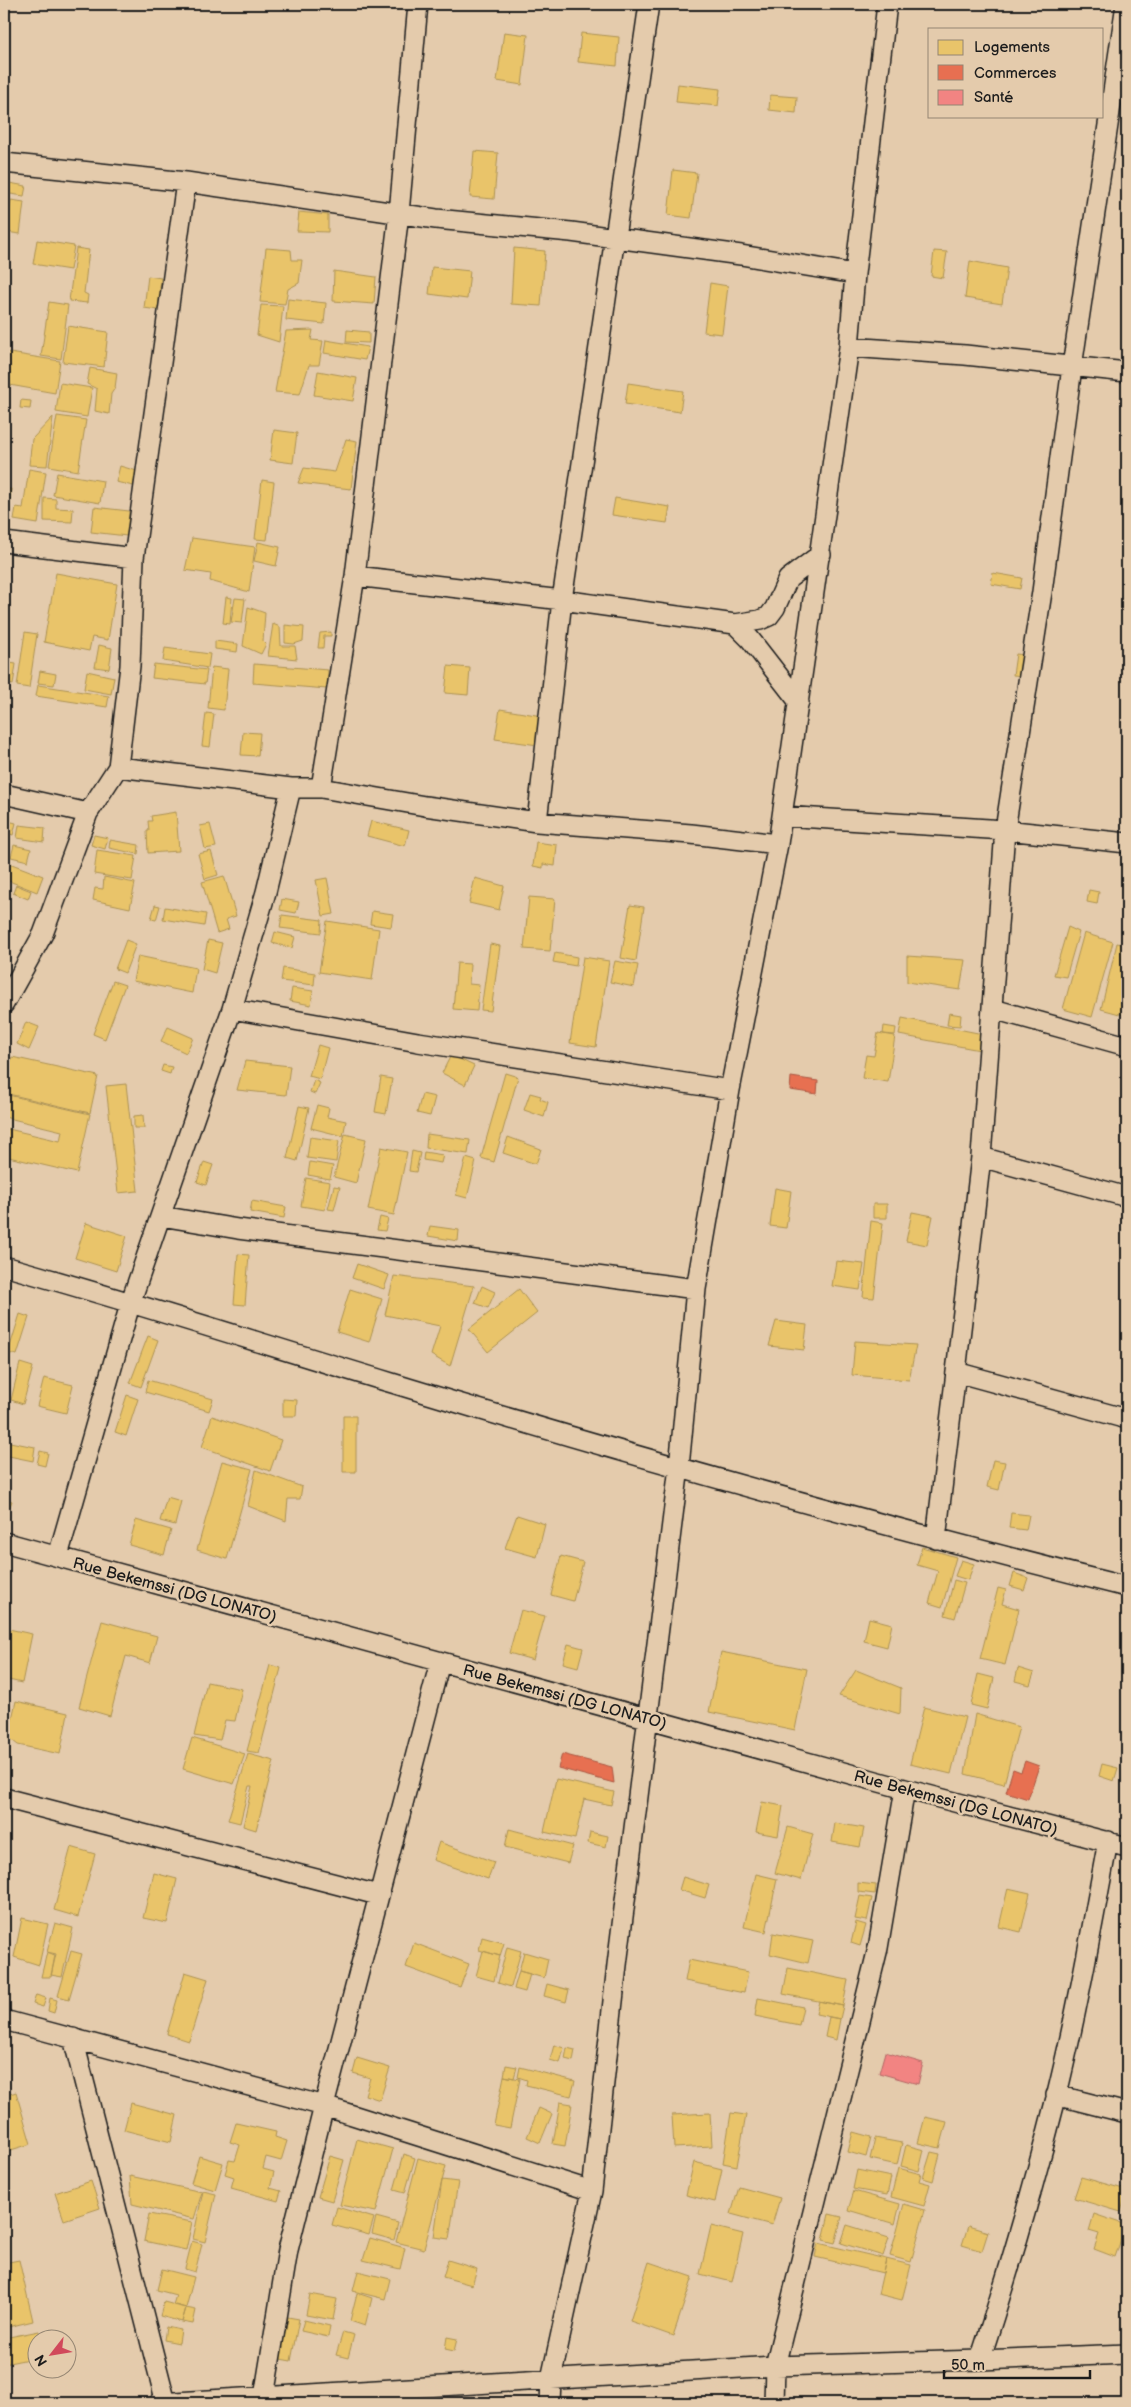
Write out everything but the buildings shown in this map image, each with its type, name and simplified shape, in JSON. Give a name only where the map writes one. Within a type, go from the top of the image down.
[{"type":"street","points":[[321,788],[355,576],[399,213],[418,4]]},
{"type":"street","points":[[537,822],[562,600],[648,4]]},
{"type":"street","points":[[550,2403],[551,2379],[592,2191],[617,1965],[679,1467],[696,1289],[730,1090],[778,844],[849,347],[854,274],[887,4]]},
{"type":"street","points":[[936,1539],[981,1157],[1005,830],[1042,592],[1072,368],[1126,4]]},
{"type":"street","points":[[4,163],[186,182],[399,213],[571,232],[613,240],[741,255],[854,274]]},
{"type":"street","points":[[4,1004],[43,934],[88,813],[118,767],[130,666],[134,558],[186,182]]},
{"type":"street","points":[[849,347],[965,355],[1072,368],[1127,372]]},
{"type":"street","points":[[4,542],[134,558]]},
{"type":"street","points":[[355,576],[562,600],[735,624],[760,620],[769,616],[775,608],[788,579],[820,554]]},
{"type":"street","points":[[735,624],[755,646],[798,702]]},
{"type":"street","points":[[118,767],[292,788],[321,788],[425,806],[537,822],[691,834],[778,844]]},
{"type":"street","points":[[58,1556],[131,1301],[232,1009],[266,892],[292,788]]},
{"type":"street","points":[[4,794],[88,813]]},
{"type":"street","points":[[782,816],[1005,830],[1127,843]]},
{"type":"street","points":[[232,1009],[418,1042],[730,1090]]},
{"type":"street","points":[[993,1009],[1127,1046]]},
{"type":"street","points":[[981,1157],[1127,1197]]},
{"type":"street","points":[[161,1216],[238,1229],[696,1289]]},
{"type":"street","points":[[4,1266],[131,1301],[392,1383],[679,1467],[936,1539],[1127,1586]]},
{"type":"street","points":[[956,1372],[1127,1419]]},
{"type":"street","name":"Rue Bekemssi (DG LONATO)","points":[[4,1542],[905,1789],[1127,1846]]},
{"type":"street","points":[[264,2397],[288,2250],[378,1894],[440,1662]]},
{"type":"street","points":[[774,2403],[775,2366],[878,1948],[905,1789]]},
{"type":"street","points":[[4,1798],[378,1894]]},
{"type":"street","points":[[980,2360],[1027,2208],[1056,2095],[1090,1938],[1108,1841]]},
{"type":"street","points":[[4,2020],[324,2106],[592,2191]]},
{"type":"street","points":[[73,2038],[166,2403]]},
{"type":"street","points":[[1056,2095],[1127,2113]]},
{"type":"street","points":[[159,2403],[775,2366],[1127,2354]]}]
